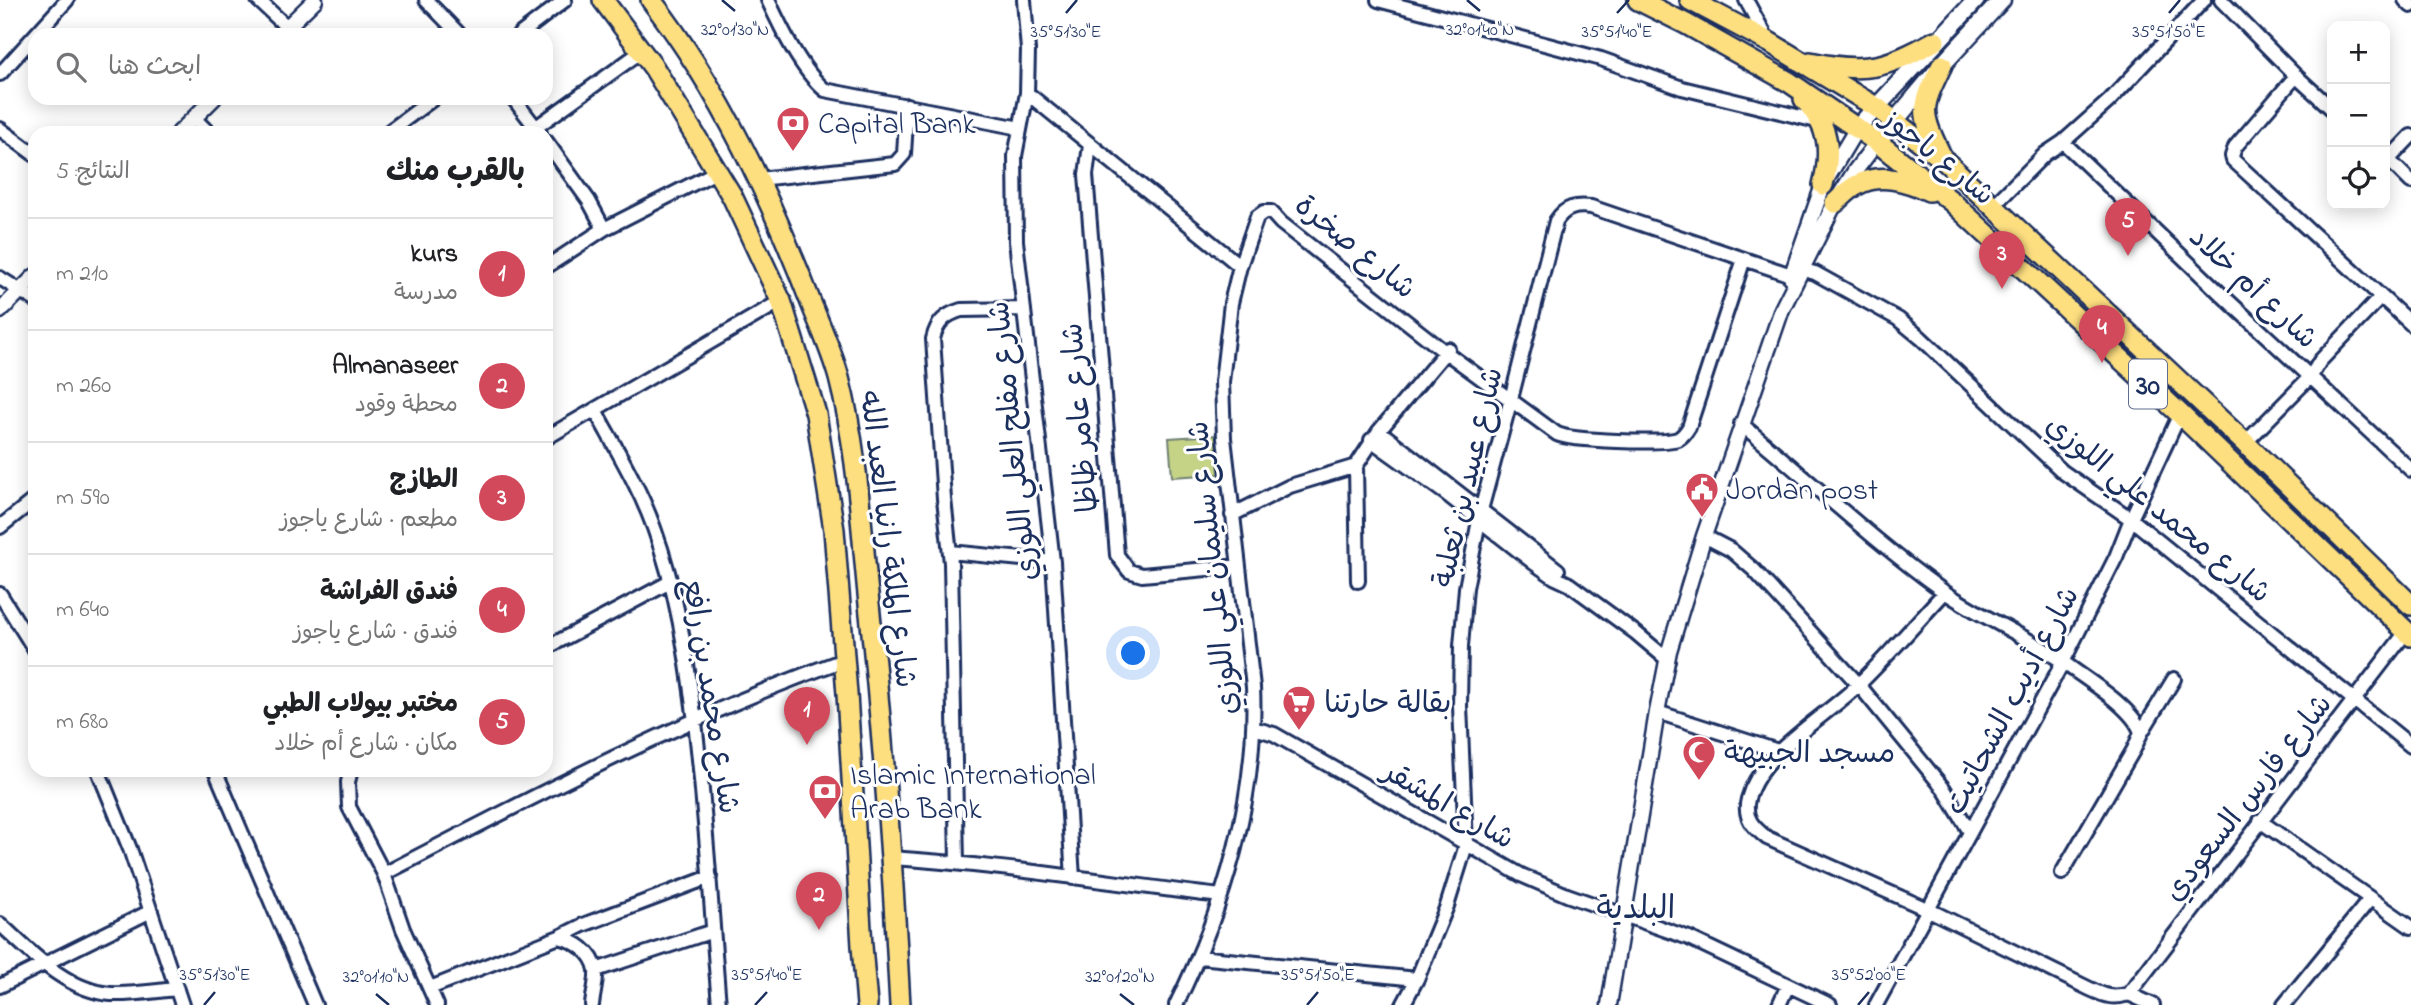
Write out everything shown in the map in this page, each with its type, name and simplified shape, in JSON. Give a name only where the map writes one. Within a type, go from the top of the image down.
[{"type":"main road","name":"شارع الملكة رانيا العبد الله","points":[[603,0],[642,51],[718,171],[750,230],[781,300],[816,414],[834,530],[867,1005]]},
{"type":"main road","name":"شارع ياجوز","points":[[1638,0],[1789,82],[1877,142],[1951,201],[2180,414],[2408,634]]},
{"type":"main road","points":[[1857,128],[1935,41],[1976,0]]},
{"type":"main road","points":[[1877,142],[2002,0]]},
{"type":"main road","name":"شارع ياجوز","points":[[1694,1],[1769,42],[1876,107],[1944,160],[2245,443],[2411,605]]},
{"type":"main road","name":"شارع الملكة رانيا العبد الله","points":[[658,5],[759,178],[829,347],[845,406],[859,494],[880,699],[900,1005]]},
{"type":"main road","points":[[1796,59],[1839,68],[1872,68],[1889,64],[1935,41]]},
{"type":"main road","points":[[1942,65],[1926,99],[1924,113],[1927,127],[1944,160]]},
{"type":"main road","points":[[1789,82],[1821,122],[1827,141],[1829,162],[1823,185]]},
{"type":"main road","points":[[1835,203],[1857,184],[1890,178],[1922,187],[1951,201]]},
{"type":"street","points":[[42,28],[67,0]]},
{"type":"street","points":[[258,0],[281,28]]},
{"type":"street","points":[[286,28],[315,0]]},
{"type":"street","points":[[426,0],[453,28]]},
{"type":"street","points":[[528,28],[565,0]]},
{"type":"street","points":[[768,0],[777,21],[810,74],[825,90],[1020,128]]},
{"type":"street","name":"شارع مفلح العلي اللوزي","points":[[1024,0],[1028,50],[1027,93],[1015,156],[1015,228],[1053,562],[1073,878]]},
{"type":"street","points":[[1378,0],[1601,59],[1682,88],[1821,122]]},
{"type":"street","points":[[1746,0],[1769,42]]},
{"type":"street","points":[[1994,205],[2045,154],[2063,142],[2109,101],[2204,0]]},
{"type":"street","points":[[2221,0],[2327,104]]},
{"type":"street","points":[[2405,0],[2411,6]]},
{"type":"street","points":[[0,74],[28,43]]},
{"type":"street","points":[[542,126],[642,51]]},
{"type":"street","points":[[2296,76],[2235,147],[2232,156],[2262,189],[2411,324]]},
{"type":"street","points":[[1027,93],[1240,266]]},
{"type":"street","points":[[186,126],[207,105]]},
{"type":"street","points":[[396,126],[425,105]]},
{"type":"street","points":[[518,105],[532,126]]},
{"type":"street","points":[[759,178],[895,164],[904,154],[906,105]]},
{"type":"street","points":[[194,118],[202,126]]},
{"type":"street","points":[[0,128],[28,150]]},
{"type":"street","points":[[1797,273],[1823,185],[1857,128]]},
{"type":"street","points":[[2390,155],[2411,135]]},
{"type":"street","points":[[1609,1005],[1657,712],[1668,660],[1704,536],[1741,424],[1797,273],[1835,203],[1877,142]]},
{"type":"street","name":"شارع أم خلاد","points":[[2063,142],[2222,295],[2411,470]]},
{"type":"street","name":"شارع عامر ظاظا","points":[[1090,145],[1086,175],[1118,555],[1129,571],[1142,575],[1239,566]]},
{"type":"street","points":[[553,151],[589,201],[604,229]]},
{"type":"street","points":[[2390,161],[2411,182]]},
{"type":"street","points":[[553,262],[604,229],[718,171]]},
{"type":"street","name":"شارع محمد علي اللوزي","points":[[1566,209],[1574,206],[1591,207],[1744,259],[1797,273],[1815,273],[1898,320],[1957,369],[2063,472],[2131,519],[2411,746]]},
{"type":"street","name":"شارع عبيد بن ثعلبة","points":[[1403,1005],[1417,979],[1447,906],[1466,845],[1461,759],[1461,646],[1466,588],[1480,515],[1553,228],[1566,209]]},
{"type":"street","name":"شارع سليمان علي اللوزي","points":[[1175,1005],[1199,957],[1234,853],[1254,728],[1253,687],[1224,438],[1222,382],[1231,303],[1240,266],[1257,216],[1271,212]]},
{"type":"street","name":"شارع صخرة","points":[[1271,212],[1284,219],[1450,353],[1563,436],[1617,441],[1679,438],[1689,427],[1744,259]]},
{"type":"street","points":[[0,278],[28,295]]},
{"type":"street","points":[[0,312],[28,283]]},
{"type":"street","points":[[2245,443],[2311,376],[2320,361],[2381,297]]},
{"type":"street","points":[[553,434],[781,300]]},
{"type":"street","points":[[957,862],[950,552],[933,339],[942,319],[961,310],[1024,309]]},
{"type":"street","points":[[1358,581],[1356,466],[1375,435],[1450,353]]},
{"type":"street","name":"شارع محمد بن رافع","points":[[595,410],[631,474],[654,527],[686,654],[705,810],[719,1005]]},
{"type":"street","name":"شارع أديب الشحاتيت","points":[[1877,1005],[2063,662],[2116,557],[2180,414]]},
{"type":"street","points":[[1741,424],[1945,592],[2063,662],[2102,691],[2134,719],[2140,733]]},
{"type":"street","points":[[1375,435],[1558,570],[1569,584],[1655,647],[1668,660]]},
{"type":"street","points":[[1232,515],[1290,486],[1356,466]]},
{"type":"street","points":[[0,527],[28,505]]},
{"type":"street","points":[[1704,536],[1731,550],[1755,570],[1859,685],[1944,789],[1970,832]]},
{"type":"street","points":[[950,552],[1053,562]]},
{"type":"street","points":[[553,644],[670,582]]},
{"type":"street","points":[[1945,592],[1859,685],[1779,751],[1755,780],[1747,800],[1746,812],[1749,821],[1757,830],[1781,845],[1929,910],[2108,997],[2116,998],[2129,994],[2153,1005]]},
{"type":"street","points":[[0,594],[28,639]]},
{"type":"street","name":"شارع فارس السعودي","points":[[2129,994],[2260,821],[2408,634]]},
{"type":"street","points":[[384,874],[616,757],[801,676],[844,660]]},
{"type":"street","points":[[2062,873],[2134,749],[2140,733],[2174,679]]},
{"type":"street","points":[[1657,712],[1779,751]]},
{"type":"street","name":"شارع المشقر","points":[[1254,728],[1274,734],[1521,875],[1567,895],[1689,938],[1830,1005]]},
{"type":"street","points":[[101,777],[151,911],[182,1005]]},
{"type":"street","points":[[218,777],[314,1005]]},
{"type":"street","points":[[350,777],[347,793],[349,807],[384,874],[437,1005]]},
{"type":"street","points":[[2260,821],[2411,927]]},
{"type":"street","points":[[891,858],[957,862],[1220,896]]},
{"type":"street","points":[[430,988],[709,877]]},
{"type":"street","points":[[2284,1005],[2370,899]]},
{"type":"street","points":[[0,986],[151,911]]},
{"type":"street","points":[[0,924],[46,965],[69,981],[109,994],[177,989]]},
{"type":"street","points":[[596,970],[713,931]]},
{"type":"street","points":[[559,937],[582,947],[596,970],[592,1005]]},
{"type":"street","points":[[1199,957],[1417,979]]},
{"type":"street","points":[[1780,1005],[1788,985]]},
{"type":"green space","points":[[1216,435],[1219,474],[1172,477],[1169,438]]},
{"type":"place","name":"Capital Bank","points":[[793,153]]},
{"type":"place","name":"مختبر بيولاب الطبي","points":[[2128,256]]},
{"type":"place","name":"الطازج","points":[[2002,289]]},
{"type":"place","name":"فندق الفراشة","points":[[2102,363]]},
{"type":"place","name":"Jordan post","points":[[1702,519]]},
{"type":"place","name":"بقالة حارتنا","points":[[1299,732]]},
{"type":"place","name":"kurs","points":[[807,745]]},
{"type":"place","name":"مسجد الجبيهة","points":[[1699,782]]},
{"type":"place","name":"Islamic International Arab Bank","points":[[825,821]]},
{"type":"place","name":"Almanaseer","points":[[819,930]]},
{"type":"district","name":"البلدية","points":[[1636,907]]}]
